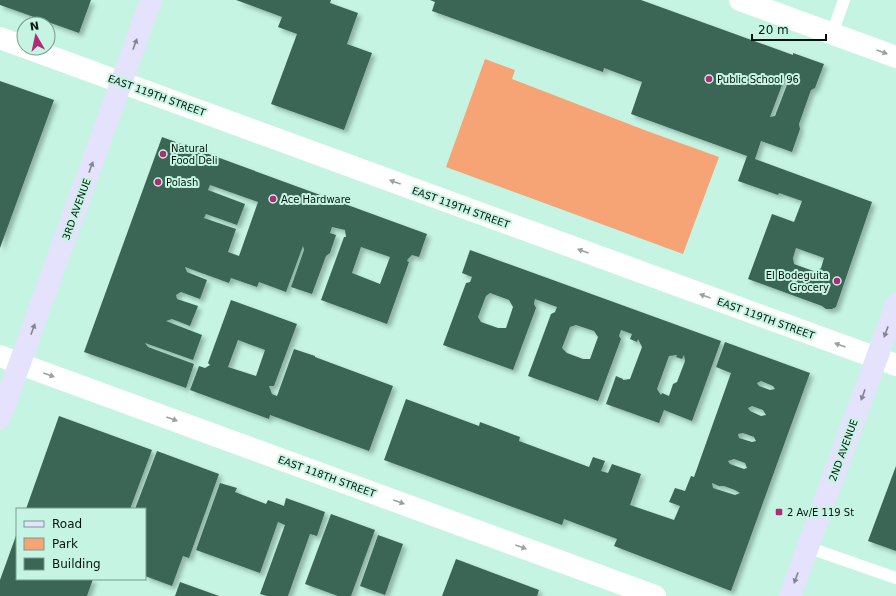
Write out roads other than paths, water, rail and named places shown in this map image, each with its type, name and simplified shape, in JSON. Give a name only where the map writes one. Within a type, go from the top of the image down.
[{"type":"main road","name":"3RD AVENUE","points":[[0,418],[151,0]]},
{"type":"main road","name":"2ND AVENUE","points":[[790,596],[807,547],[886,362],[896,305]]},
{"type":"street","points":[[740,0],[896,57]]},
{"type":"street","name":"EAST 119TH STREET","points":[[0,38],[16,44]]},
{"type":"street","name":"EAST 119TH STREET","points":[[48,56],[886,362]]},
{"type":"street","name":"EAST 118TH STREET","points":[[0,356],[655,596]]},
{"type":"lane","points":[[832,34],[844,0]]},
{"type":"lane","points":[[807,547],[896,578]]},
{"type":"place","name":"Public School 96","points":[[709,79]]},
{"type":"place","name":"Natural Food Deli","points":[[163,154]]},
{"type":"place","name":"Polash","points":[[158,182]]},
{"type":"place","name":"Ace Hardware","points":[[273,199]]},
{"type":"place","name":"El Bodeguita Grocery","points":[[837,281]]},
{"type":"place","name":"2 Av/E 119 St","points":[[779,512]]}]
